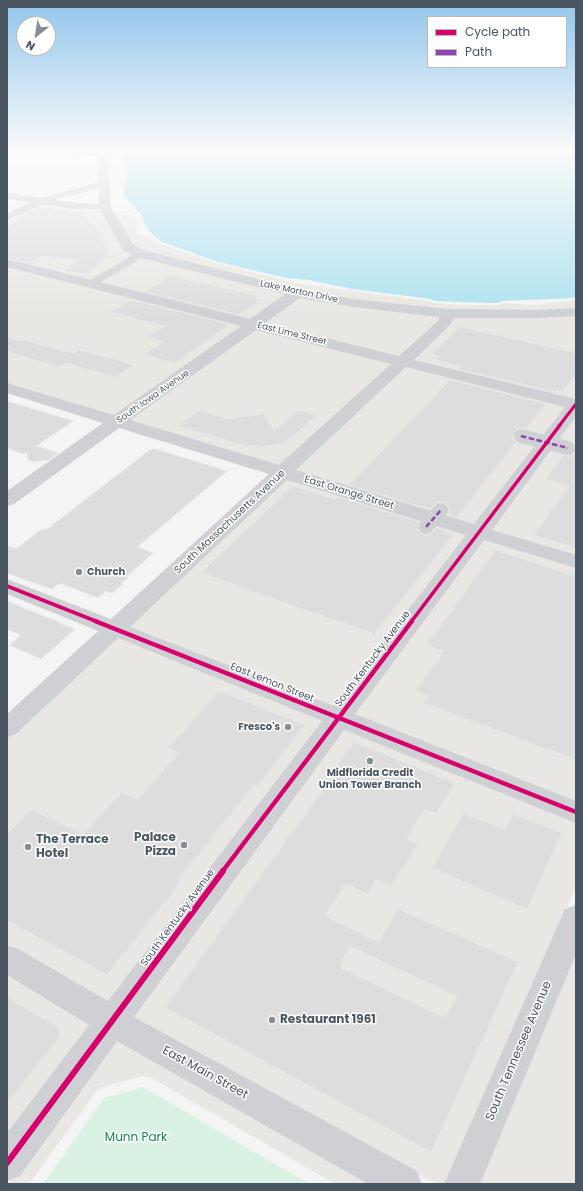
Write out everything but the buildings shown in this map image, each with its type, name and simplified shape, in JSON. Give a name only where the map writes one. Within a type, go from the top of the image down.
[{"type":"street","points":[[7,217],[29,207]]},
{"type":"street","points":[[93,207],[105,207]]},
{"type":"street","name":"Lake Morton Drive","points":[[105,207],[128,247],[138,253],[297,293],[354,303],[447,313],[538,314],[576,312]]},
{"type":"street","points":[[89,284],[130,261],[138,253]]},
{"type":"street","name":"East Lime Street","points":[[7,264],[576,405]]},
{"type":"street","name":"South Iowa Avenue","points":[[7,500],[297,293]]},
{"type":"street","name":"South Massachusetts Avenue","points":[[7,728],[445,322],[447,313]]},
{"type":"street","name":"East Orange Street","points":[[7,388],[576,562]]},
{"type":"street","name":"South Kentucky Avenue","points":[[7,1163],[338,718],[576,405]]},
{"type":"street","points":[[521,436],[568,448]]},
{"type":"street","points":[[426,527],[440,510]]},
{"type":"street","name":"East Lemon Street","points":[[7,586],[116,628],[576,812]]},
{"type":"street","name":"South Tennessee Avenue","points":[[462,1184],[576,918]]},
{"type":"street","name":"East Main Street","points":[[7,959],[112,1020],[404,1184]]},
{"type":"shaded area","points":[[34,207],[69,207],[102,211],[132,254],[125,260],[89,281],[7,261],[7,219]]},
{"type":"shaded area","points":[[114,213],[134,216],[137,232],[158,243],[215,263],[300,284],[428,301],[433,303],[460,305],[499,305],[504,303],[534,305],[576,300],[576,310],[537,312],[448,310],[325,296],[153,255],[133,246]]},
{"type":"shaded area","points":[[140,257],[289,294],[252,321],[98,283]]},
{"type":"shaded area","points":[[7,266],[245,326],[118,416],[7,383]]},
{"type":"shaded area","points":[[299,297],[441,315],[439,321],[401,357],[262,323]]},
{"type":"shaded area","points":[[576,315],[576,395],[572,400],[412,360],[452,316]]},
{"type":"shaded area","points":[[255,328],[395,362],[281,467],[128,420]]},
{"type":"shaded area","points":[[406,365],[567,406],[476,526],[293,470]]},
{"type":"shaded area","points":[[576,415],[576,556],[490,531]]},
{"type":"shaded area","points":[[285,478],[469,535],[334,709],[128,626]]},
{"type":"shaded area","points":[[483,539],[576,567],[576,802],[351,715]]},
{"type":"shaded area","points":[[117,637],[324,722],[110,1004],[7,944],[7,738]]},
{"type":"shaded area","points":[[341,729],[576,821],[576,887],[446,1184],[438,1184],[425,1178],[130,1015]]},
{"type":"shaded area","points":[[576,950],[576,1184],[478,1184]]},
{"type":"shaded area","points":[[7,975],[93,1026],[7,1141]]},
{"type":"shaded area","points":[[113,1038],[374,1184],[335,1184],[150,1077],[142,1076],[100,1088],[29,1184],[7,1184]]},
{"type":"green space","name":"Munn Park","points":[[143,1087],[309,1184],[43,1184],[104,1098]]},
{"type":"water","points":[[133,207],[576,207],[576,298],[501,301],[498,303],[434,301],[431,299],[352,289],[309,280],[286,278],[218,262],[162,242],[150,232],[141,215]]},
{"type":"marked path","points":[[521,436],[568,448]]},
{"type":"marked path","points":[[426,527],[441,510]]},
{"type":"cycle path","points":[[7,1163],[223,871],[576,404]]},
{"type":"cycle path","points":[[7,586],[576,812]]},
{"type":"place","name":"Church","points":[[79,572]]},
{"type":"place","name":"Fresco's","points":[[288,727]]},
{"type":"place","name":"Midflorida Credit Union Tower Branch","points":[[370,761]]},
{"type":"place","name":"Palace Pizza","points":[[184,845]]},
{"type":"place","name":"The Terrace Hotel","points":[[28,847]]},
{"type":"place","name":"Restaurant 1961","points":[[272,1020]]}]
